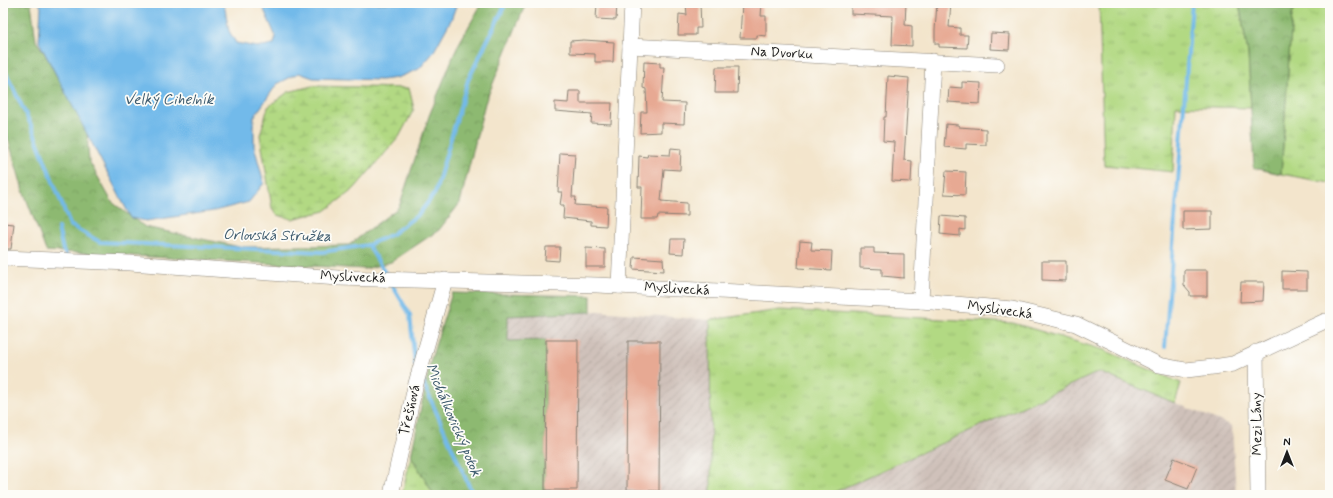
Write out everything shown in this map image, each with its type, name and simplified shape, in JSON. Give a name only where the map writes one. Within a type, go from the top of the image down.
[{"type":"street","points":[[619,286],[632,3]]},
{"type":"street","name":"Na Dvorku","points":[[630,46],[997,64]]},
{"type":"street","points":[[921,301],[933,61]]},
{"type":"street","name":"Myslivecká","points":[[3,258],[130,264],[338,278],[619,286],[921,301],[1012,309],[1076,324],[1159,364],[1186,370],[1213,368],[1233,364],[1325,321],[1330,321]]},
{"type":"street","name":"Třešňová","points":[[391,495],[415,387],[445,280]]},
{"type":"street","name":"Mezi Lány","points":[[1256,352],[1258,495]]},
{"type":"shaded area","points":[[597,311],[710,320],[711,495],[545,495],[545,340],[507,341],[508,315]]},
{"type":"shaded area","points":[[1099,372],[1232,426],[1236,495],[828,495]]},
{"type":"green space","points":[[3,3],[31,3],[36,41],[45,54],[87,133],[89,161],[112,202],[131,218],[145,227],[240,247],[349,245],[399,207],[429,116],[457,47],[482,3],[526,3],[485,103],[460,203],[439,230],[391,262],[365,269],[46,251],[23,190],[3,121]]},
{"type":"green space","points":[[1099,3],[1239,3],[1248,53],[1251,108],[1176,106],[1173,172],[1104,165]]},
{"type":"green space","points":[[1239,3],[1298,3],[1292,14],[1281,174],[1254,168],[1248,53]]},
{"type":"green space","points":[[1298,3],[1330,3],[1330,183],[1281,174],[1292,14]]},
{"type":"green space","points":[[312,86],[409,88],[414,109],[399,137],[354,189],[325,211],[292,219],[277,215],[272,208],[260,135],[268,107],[288,92]]},
{"type":"green space","points":[[452,293],[591,296],[591,312],[508,316],[508,341],[546,340],[545,495],[434,495],[411,456],[431,359]]},
{"type":"green space","points":[[780,310],[1013,323],[1104,350],[1181,383],[1175,403],[1099,372],[828,495],[711,495],[710,320]]},
{"type":"green space","points":[[411,456],[434,495],[402,495]]},
{"type":"water","name":"Velký Cihelník","points":[[39,3],[223,3],[229,31],[236,43],[257,47],[274,44],[276,37],[261,3],[457,3],[451,20],[433,53],[419,69],[397,78],[381,80],[313,78],[299,73],[277,84],[254,117],[254,146],[264,183],[249,202],[214,211],[146,221],[131,218],[39,42],[41,7]]},
{"type":"building","points":[[597,3],[617,3],[616,20],[596,19]]},
{"type":"building","points":[[686,3],[700,3],[701,28],[696,28],[696,35],[678,35],[679,14],[687,15]]},
{"type":"building","points":[[742,3],[762,3],[761,16],[766,16],[766,36],[757,35],[757,38],[740,38]]},
{"type":"building","points":[[851,3],[906,3],[905,25],[912,26],[912,46],[892,45],[893,16],[851,14]]},
{"type":"building","points":[[937,3],[951,3],[949,27],[960,28],[960,35],[968,35],[967,48],[939,47],[939,44],[935,44]]},
{"type":"building","points":[[991,33],[1010,34],[1009,50],[990,49]]},
{"type":"building","points":[[584,40],[614,42],[613,62],[595,62],[595,54],[570,53],[570,41]]},
{"type":"building","points":[[644,62],[660,63],[660,67],[664,67],[662,102],[685,103],[684,124],[661,123],[661,132],[640,133],[641,112],[647,112],[646,89],[643,88]]},
{"type":"building","points":[[716,67],[738,67],[737,93],[715,93]]},
{"type":"building","points":[[888,76],[909,78],[904,160],[912,161],[911,182],[892,181],[894,142],[883,141]]},
{"type":"building","points":[[962,82],[981,83],[980,104],[948,102],[949,87],[962,88]]},
{"type":"building","points":[[569,91],[580,91],[580,103],[612,103],[611,124],[591,123],[592,114],[555,111],[555,102],[568,103]]},
{"type":"building","points":[[946,124],[958,125],[959,127],[986,129],[986,145],[966,144],[966,149],[944,147]]},
{"type":"building","points":[[671,148],[681,149],[680,170],[664,169],[661,201],[687,203],[687,216],[658,215],[657,219],[641,219],[642,187],[638,187],[639,156],[647,157],[648,154],[670,155]]},
{"type":"building","points":[[560,153],[575,154],[572,197],[576,197],[575,205],[607,207],[606,226],[591,225],[591,221],[563,218],[564,205],[560,205],[562,192],[558,192]]},
{"type":"building","points":[[946,171],[966,172],[965,195],[944,194]]},
{"type":"building","points":[[1183,211],[1212,211],[1212,229],[1183,230]]},
{"type":"building","points":[[941,216],[965,218],[965,230],[960,229],[960,236],[940,234]]},
{"type":"building","points":[[3,223],[14,224],[11,249],[3,249]]},
{"type":"building","points":[[671,239],[684,239],[683,254],[670,253]]},
{"type":"building","points":[[800,241],[812,242],[811,250],[832,251],[831,270],[798,268]]},
{"type":"building","points":[[546,247],[560,247],[559,261],[545,260]]},
{"type":"building","points":[[586,248],[605,249],[605,267],[586,267]]},
{"type":"building","points":[[860,248],[874,248],[874,253],[904,254],[904,278],[882,276],[882,269],[860,268]]},
{"type":"building","points":[[634,257],[663,259],[664,271],[633,269]]},
{"type":"building","points":[[1042,261],[1066,261],[1066,281],[1042,280]]},
{"type":"building","points":[[1184,270],[1207,270],[1207,296],[1190,296],[1190,292],[1184,285]]},
{"type":"building","points":[[1282,271],[1307,272],[1307,289],[1282,289]]},
{"type":"building","points":[[1241,282],[1264,282],[1263,301],[1240,302]]},
{"type":"building","points":[[546,340],[578,340],[577,490],[545,490]]},
{"type":"building","points":[[628,341],[660,341],[659,491],[627,490]]},
{"type":"building","points":[[1174,458],[1197,467],[1188,489],[1165,480]]},
{"type":"waterway","name":"Orlovská Stružka","points":[[3,67],[31,125],[70,225],[100,242],[322,252],[368,245],[392,234],[419,214],[435,193],[468,80],[506,3]]},
{"type":"waterway","points":[[1165,347],[1192,3]]},
{"type":"waterway","name":"Michálkovický potok","points":[[58,228],[63,250],[67,257]]},
{"type":"waterway","name":"Michálkovický potok","points":[[368,245],[387,276]]},
{"type":"waterway","name":"Michálkovický potok","points":[[391,283],[410,315],[415,365]]},
{"type":"waterway","name":"Michálkovický potok","points":[[422,380],[473,495]]}]
